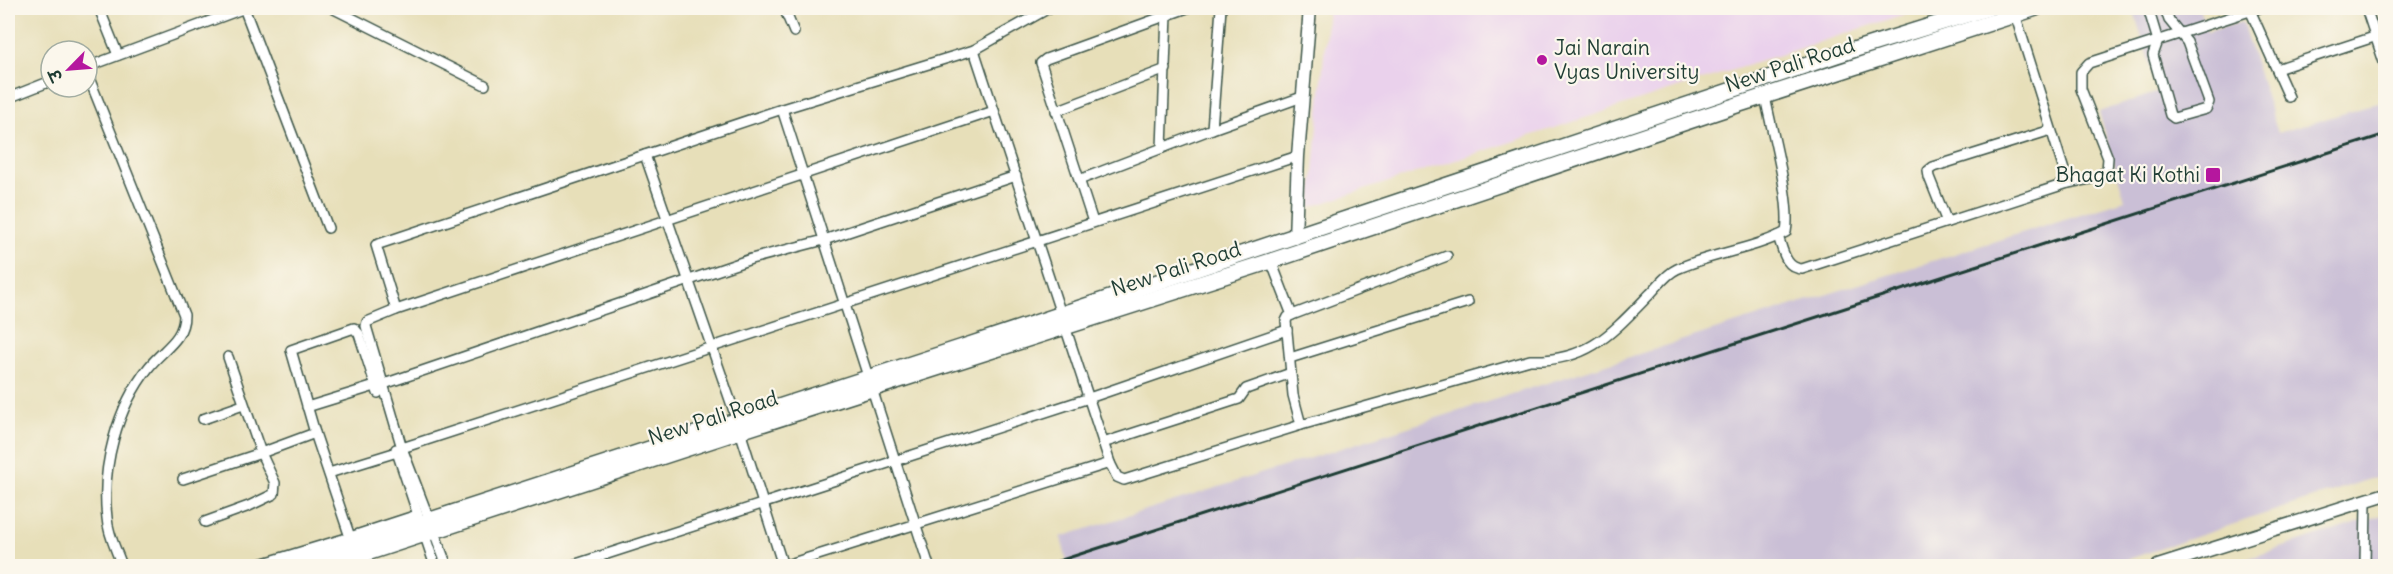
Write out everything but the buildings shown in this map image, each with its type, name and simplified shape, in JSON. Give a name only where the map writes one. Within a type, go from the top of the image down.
[{"type":"highway","name":"New Pali Road","points":[[289,567],[738,426],[1064,320],[1295,238],[1837,55],[1988,8]]},
{"type":"highway","name":"New Pali Road","points":[[1064,320],[1271,261],[1764,96],[2036,8]]},
{"type":"highway","name":"New Pali Road","points":[[327,567],[361,561],[425,525]]},
{"type":"street","points":[[99,8],[118,56]]},
{"type":"street","points":[[99,63],[245,8],[328,228]]},
{"type":"street","points":[[332,8],[485,85]]},
{"type":"street","points":[[784,8],[794,32]]},
{"type":"street","points":[[396,310],[376,245],[782,109],[974,50],[1049,8]]},
{"type":"street","points":[[1093,222],[1041,63],[1046,59],[1187,8]]},
{"type":"street","points":[[1212,129],[1221,8]]},
{"type":"street","points":[[1295,238],[1298,156],[1310,8]]},
{"type":"street","points":[[2148,8],[2158,41],[2153,55],[2170,115],[2178,117],[2206,109],[2209,102],[2187,42],[2169,20],[2165,8]]},
{"type":"street","points":[[2366,8],[2381,35],[2385,68]]},
{"type":"street","points":[[1778,236],[1789,265],[1794,269],[1802,269],[2068,183],[2096,178],[2107,170],[2108,158],[2081,89],[2081,72],[2089,63],[2255,9],[2289,97]]},
{"type":"street","points":[[1162,148],[1167,14]]},
{"type":"street","points":[[2015,14],[2068,183]]},
{"type":"street","points":[[2277,69],[2381,35]]},
{"type":"street","points":[[974,50],[1110,463],[1117,477],[1124,480],[1301,425],[1530,360],[1552,361],[1578,353],[1600,341],[1670,273],[1786,232],[1788,222],[1764,96]]},
{"type":"street","points":[[1056,111],[1166,69]]},
{"type":"street","points":[[8,98],[39,86]]},
{"type":"street","points":[[1079,180],[1302,97]]},
{"type":"street","points":[[97,99],[184,315],[182,331],[178,338],[147,369],[127,401],[110,456],[106,478],[106,518],[122,567]]},
{"type":"street","points":[[782,109],[929,567]]},
{"type":"street","points":[[378,385],[366,326],[371,319],[994,111]]},
{"type":"street","points":[[1947,222],[1928,171],[1933,167],[2051,129]]},
{"type":"street","points":[[645,155],[713,346],[783,567],[1110,463]]},
{"type":"street","points":[[329,473],[1298,156]]},
{"type":"street","points":[[307,407],[752,259],[824,240],[1016,176]]},
{"type":"street","points":[[1301,425],[1293,394],[1286,321],[1292,315],[1447,256]]},
{"type":"street","points":[[1271,261],[1292,315]]},
{"type":"street","points":[[1290,358],[1468,302]]},
{"type":"street","points":[[350,537],[315,434],[291,350],[354,328],[359,334],[378,385],[425,525],[435,567]]},
{"type":"street","points":[[570,567],[1089,398],[1287,330]]},
{"type":"street","points":[[205,522],[274,494],[275,483],[243,405],[228,357]]},
{"type":"street","points":[[1104,443],[1239,399],[1246,389],[1291,374]]},
{"type":"street","points":[[203,419],[243,405]]},
{"type":"street","points":[[183,480],[315,434]]},
{"type":"street","points":[[399,450],[425,525],[447,567]]},
{"type":"street","points":[[2158,567],[2176,564],[2385,494]]},
{"type":"street","points":[[2365,567],[2366,501]]},
{"type":"street","points":[[254,567],[350,537],[425,525]]},
{"type":"shaded area","name":"Jai Narain Vyas University","points":[[1328,8],[1924,8],[1311,207]]},
{"type":"shaded area","points":[[2133,8],[2199,8],[2207,32],[2242,22],[2278,133],[2385,101],[2385,474],[2108,566],[1068,566],[1061,537],[2125,200],[2099,112],[2158,92]]},
{"type":"shaded area","points":[[2385,514],[2385,566],[2225,566],[2379,516]]},
{"type":"railway","points":[[1043,566],[2386,134]]},
{"type":"place","name":"Jai Narain Vyas University","points":[[1542,60]]},
{"type":"place","name":"Bhagat Ki Kothi","points":[[2213,175]]}]
